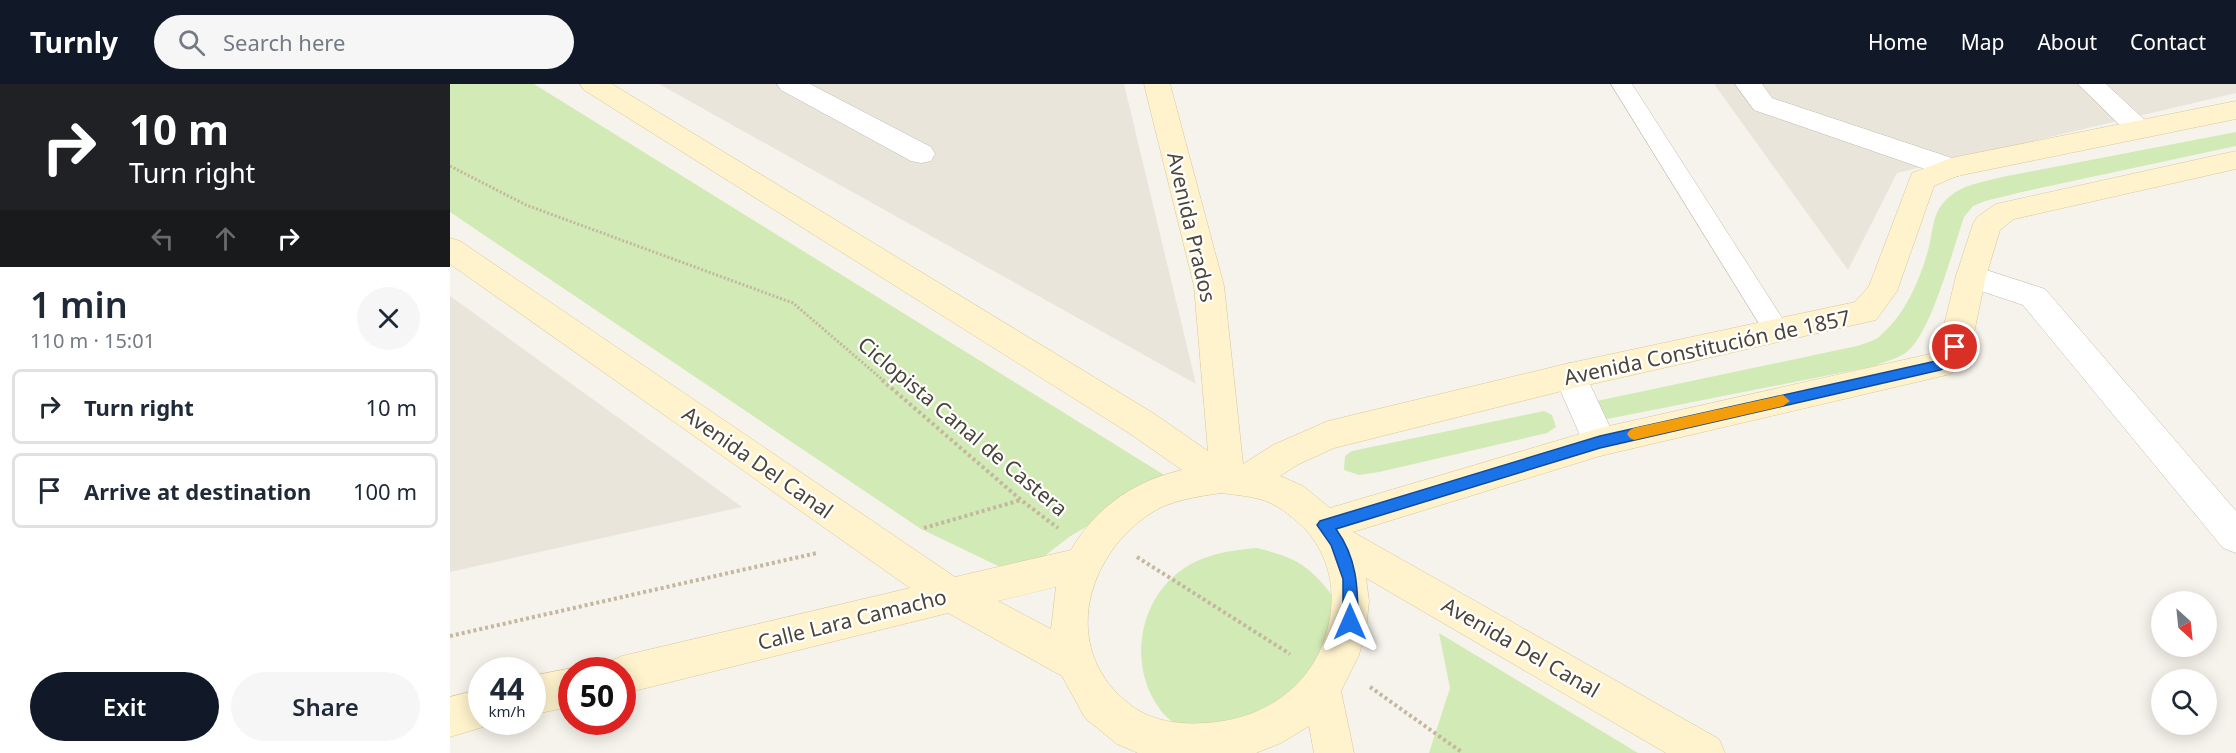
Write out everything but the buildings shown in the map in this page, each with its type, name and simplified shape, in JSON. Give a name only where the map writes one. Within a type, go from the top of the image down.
[{"type":"main road","name":"Avenida Del Canal","points":[[593,84],[1231,480]]},
{"type":"main road","name":"Avenida Prados","points":[[1157,84],[1209,286],[1231,480]]},
{"type":"main road","name":"Avenida Constitución de 1857","points":[[1231,480],[1328,435],[1569,376],[1865,312],[1882,291],[1922,180],[1951,168],[2236,110]]},
{"type":"main road","points":[[1331,534],[1600,442],[1940,365],[1955,347],[1971,276],[1987,224],[2006,211],[2236,160]]},
{"type":"main road","name":"Avenida Del Canal","points":[[450,249],[950,595],[1074,662]]},
{"type":"main road","name":"Avenida Del Canal","points":[[1331,534],[1350,579],[1350,622],[1329,676],[1290,716],[1241,747],[1182,745],[1135,731],[1097,702],[1074,662],[1068,629],[1071,596],[1081,564],[1101,534],[1136,504],[1177,485],[1231,480],[1276,489],[1302,504],[1331,534],[1705,753]]},
{"type":"main road","name":"Calle Lara Camacho","points":[[636,672],[950,595],[1028,579],[1081,564]]},
{"type":"main road","name":"Avenida Del Canal","points":[[1329,676],[1334,753]]},
{"type":"main road","points":[[450,717],[468,712]]},
{"type":"street","points":[[790,84],[921,154]]},
{"type":"street","points":[[1748,84],[1763,104],[1951,168]]},
{"type":"street","points":[[2091,84],[2139,129]]},
{"type":"street","points":[[1971,276],[2034,297],[2236,537]]},
{"type":"street","points":[[1569,376],[1600,442]]},
{"type":"lane","points":[[1621,84],[1777,331]]},
{"type":"path","name":"Ciclopista Canal de Castera","points":[[450,166],[526,206],[793,303],[1021,500],[1069,537],[1101,534]]},
{"type":"path","points":[[450,636],[921,529],[1021,500]]},
{"type":"path","points":[[1101,534],[1309,666],[1463,753]]},
{"type":"shaded area","points":[[659,84],[1124,84],[1196,384]]},
{"type":"shaded area","points":[[1714,84],[2236,84],[2236,93],[1897,173],[1848,270]]},
{"type":"shaded area","points":[[450,296],[742,507],[450,572]]},
{"type":"green space","points":[[450,84],[534,84],[1190,491],[1127,503],[1069,537],[1019,576],[921,529],[450,212]]},
{"type":"green space","points":[[2236,132],[2236,146],[2022,192],[1973,206],[1964,217],[1941,288],[1926,325],[1918,340],[1906,353],[1898,357],[1875,366],[1597,421],[1592,402],[1857,346],[1877,338],[1904,308],[1915,287],[1924,265],[1934,221],[1940,207],[1954,193],[1965,187],[2002,177]]},
{"type":"green space","points":[[1544,411],[1552,415],[1556,427],[1547,433],[1379,472],[1359,475],[1344,470],[1345,456],[1352,451]]},
{"type":"green space","points":[[1257,548],[1302,565],[1335,599],[1318,708],[1187,732],[1159,708],[1149,689],[1143,669],[1141,648],[1144,627],[1151,607],[1162,589],[1177,574],[1195,562],[1218,554]]},
{"type":"green space","points":[[1439,633],[1638,753],[1429,753],[1450,688]]},
{"type":"slow traffic","points":[[1634,434],[1783,401]]},
{"type":"route","points":[[1350,622],[1350,579],[1337,542],[1325,525],[1600,442],[1940,365],[1955,347]]}]
